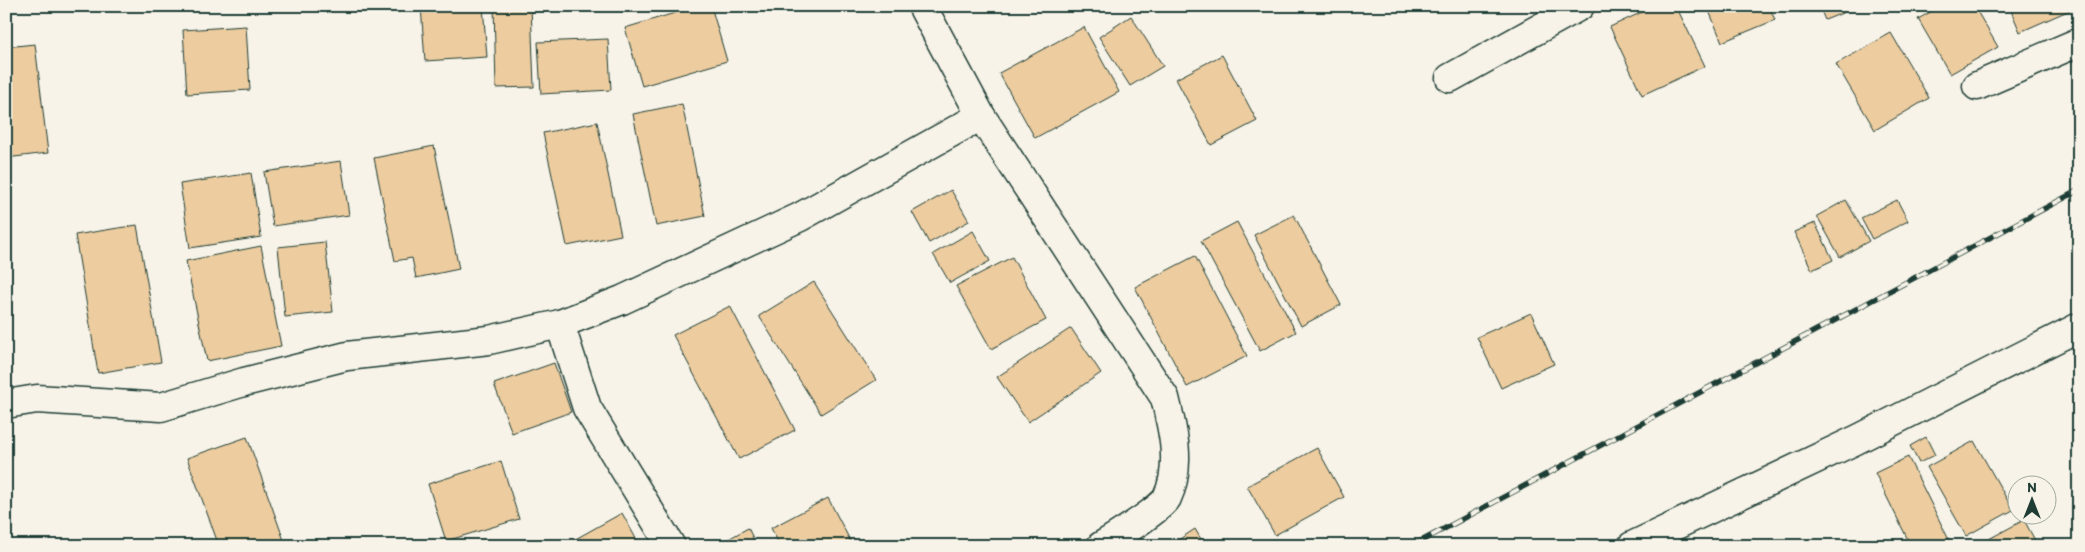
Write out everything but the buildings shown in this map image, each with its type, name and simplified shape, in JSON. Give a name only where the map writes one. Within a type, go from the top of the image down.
[{"type":"street","points":[[922,6],[981,116],[1165,398],[1175,438],[1174,468],[1166,500],[1121,535],[1101,546]]},
{"type":"street","points":[[1450,78],[1580,6]]},
{"type":"street","points":[[1977,86],[2079,42]]},
{"type":"street","points":[[6,404],[37,399],[161,407],[244,382],[347,356],[489,340],[560,324],[622,300],[800,217],[981,116]]},
{"type":"street","points":[[560,324],[587,408],[671,546]]},
{"type":"street","points":[[1632,546],[1856,440],[2079,327]]},
{"type":"railway","points":[[1412,546],[2079,190]]}]
